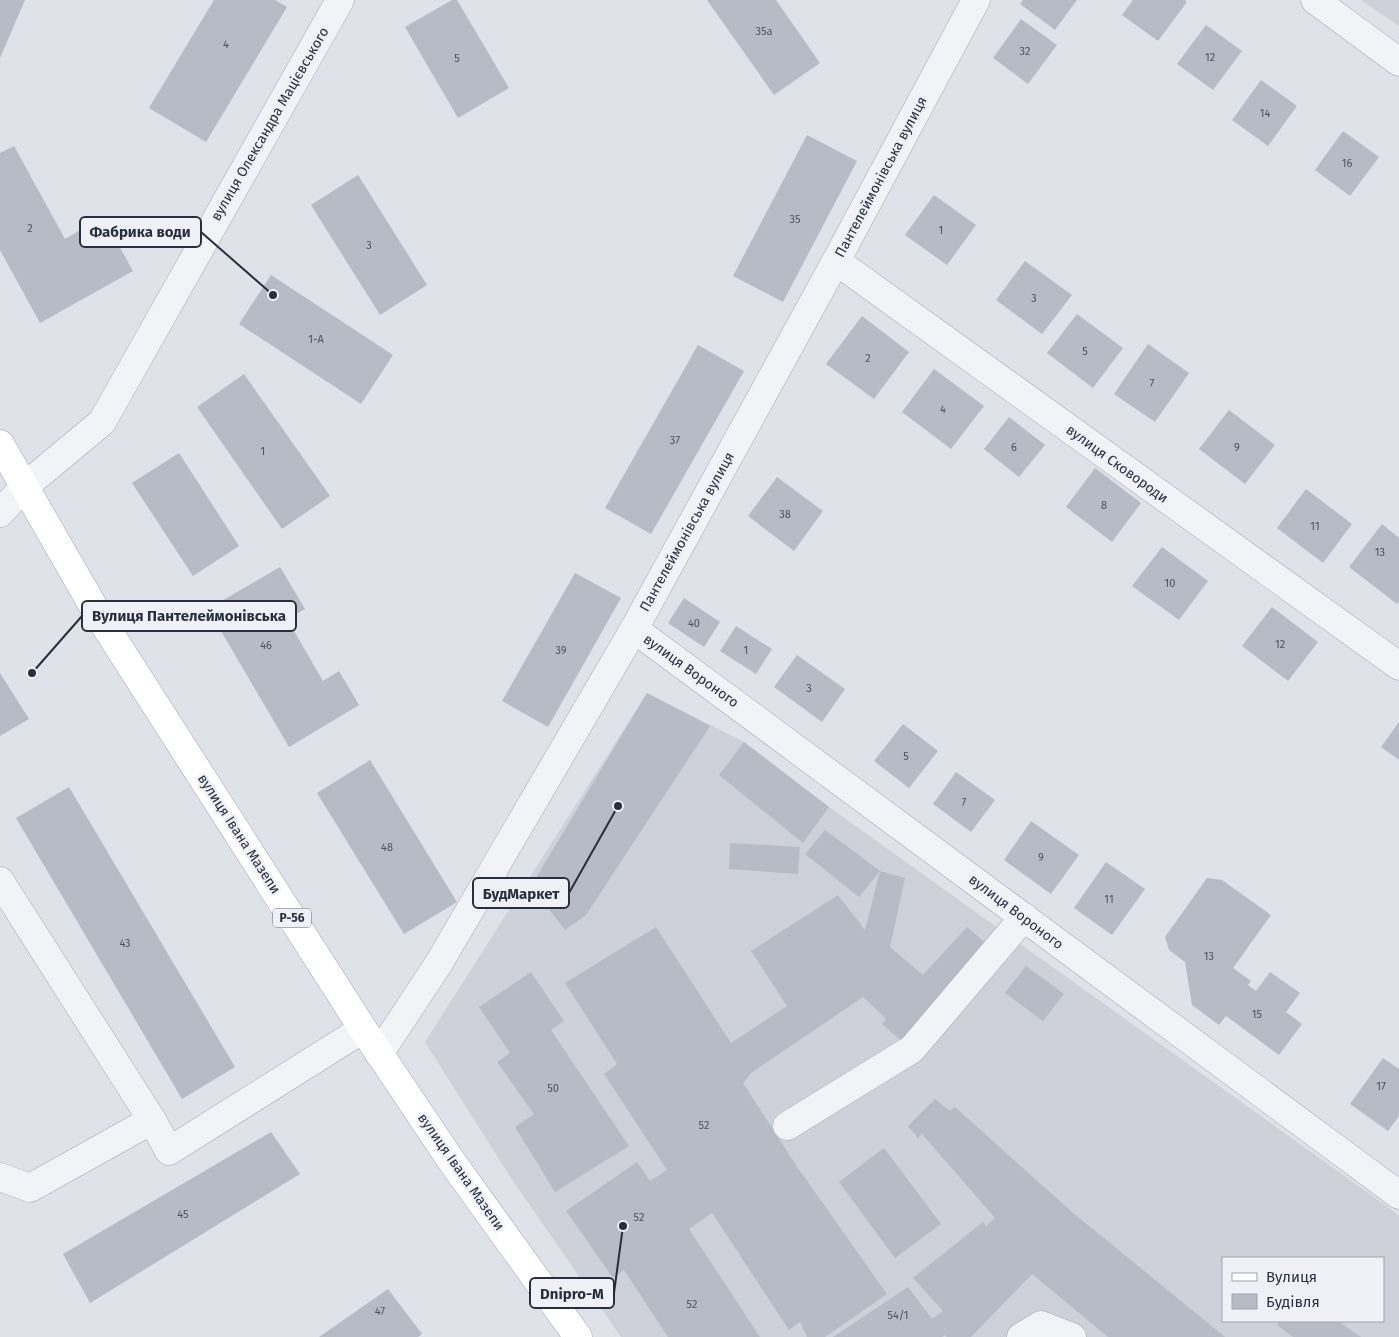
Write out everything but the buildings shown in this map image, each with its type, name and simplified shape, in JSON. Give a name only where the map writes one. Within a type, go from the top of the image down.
[{"type":"main road","name":"вулиця Івана Мазепи","points":[[0,444],[100,618],[379,1054],[450,1159],[578,1337]]},
{"type":"street","name":"вулиця Олександра Мацієвського","points":[[0,513],[24,487],[102,422],[340,0]]},
{"type":"street","name":"Пантелеймонівська вулиця","points":[[379,1054],[439,964],[634,629],[836,261],[976,0]]},
{"type":"street","points":[[1314,0],[1399,62]]},
{"type":"street","name":"вулиця Сковороди","points":[[836,261],[1399,666]]},
{"type":"street","name":"вулиця Вороного","points":[[634,629],[1399,1195]]},
{"type":"street","points":[[0,881],[152,1120],[169,1151],[363,1029]]},
{"type":"street","points":[[787,1126],[912,1049],[1024,917]]},
{"type":"street","points":[[0,1176],[30,1188],[152,1120]]},
{"type":"street","points":[[1021,1337],[1041,1325],[1072,1337]]},
{"type":"shaded area","points":[[1361,0],[1399,0],[1399,26]]},
{"type":"shaded area","points":[[647,693],[744,742],[829,807],[1399,1215],[1399,1337],[621,1337],[511,1178],[425,1042]]},
{"type":"place","name":"Фабрика води","points":[[273,295]]},
{"type":"place","name":"Вулиця Пантелеймонівська","points":[[32,673]]},
{"type":"place","name":"БудМаркет","points":[[618,806]]},
{"type":"place","name":"Dnipro-M","points":[[623,1226]]}]
